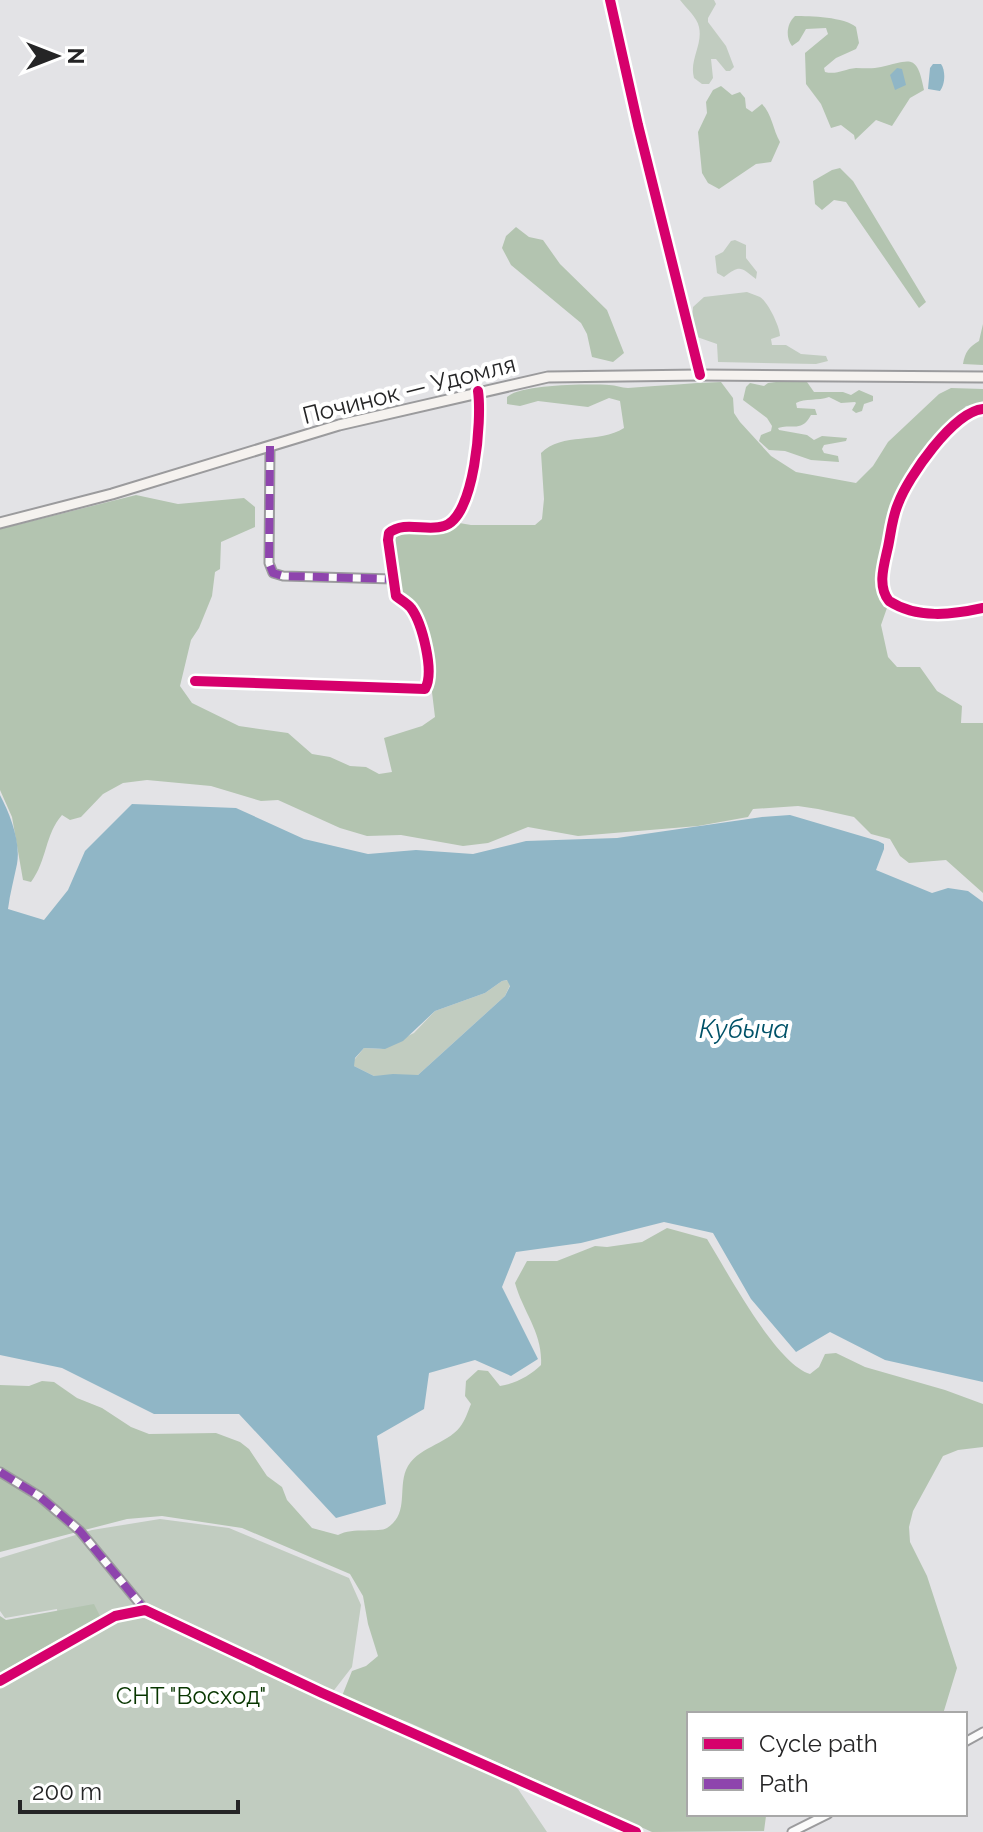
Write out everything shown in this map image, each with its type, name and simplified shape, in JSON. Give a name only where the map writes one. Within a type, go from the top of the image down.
[{"type":"main road","name":"Починок — Удомля","points":[[0,523],[112,494],[339,425],[548,377],[983,377]]},
{"type":"street","points":[[610,0],[700,375]]},
{"type":"street","points":[[195,681],[425,689],[429,682],[428,664],[420,625],[409,605],[396,596],[389,533],[400,528],[443,527],[452,522],[460,511],[480,429],[478,391]]},
{"type":"street","points":[[983,409],[970,411],[961,419],[921,463],[907,485],[891,527],[882,587],[889,601],[905,610],[952,614],[983,608]]},
{"type":"street","points":[[270,446],[269,563],[273,573],[283,576],[393,579]]},
{"type":"street","points":[[0,1472],[39,1496],[80,1531],[145,1610],[300,1683],[636,1832]]},
{"type":"street","points":[[0,1681],[115,1616],[145,1610]]},
{"type":"street","points":[[792,1832],[824,1816]]},
{"type":"green space","points":[[680,0],[714,0],[716,4],[708,22],[726,46],[734,67],[726,71],[716,59],[711,59],[713,78],[709,84],[702,84],[694,78],[699,27]]},
{"type":"green space","points":[[795,16],[836,19],[856,27],[859,43],[856,49],[836,58],[824,68],[825,72],[875,68],[906,61],[919,70],[924,90],[910,98],[892,126],[876,120],[855,140],[854,135],[841,125],[831,128],[821,104],[806,84],[805,53],[828,34],[826,28],[806,29],[792,46],[788,30]]},
{"type":"green space","points":[[721,86],[732,95],[740,92],[745,98],[746,108],[752,112],[762,104],[780,142],[771,162],[756,164],[719,189],[708,183],[702,173],[698,132],[707,113],[706,102],[713,90]]},
{"type":"green space","points":[[840,168],[853,181],[926,302],[919,308],[846,202],[834,200],[822,210],[815,204],[813,181]]},
{"type":"green space","points":[[516,227],[529,237],[543,240],[560,264],[607,310],[624,353],[613,362],[592,357],[581,323],[511,265],[502,248],[506,236]]},
{"type":"green space","points":[[735,240],[746,245],[746,258],[757,272],[756,279],[741,269],[724,277],[717,273],[715,256]]},
{"type":"green space","points":[[747,292],[760,297],[773,315],[780,336],[771,339],[772,345],[786,345],[801,354],[826,356],[828,361],[816,364],[718,362],[717,344],[697,337],[692,319],[693,307],[704,297]]},
{"type":"green space","points":[[983,324],[983,365],[963,364],[968,350],[979,341]]},
{"type":"green space","points":[[784,381],[807,382],[814,392],[851,395],[859,390],[873,396],[873,401],[864,404],[862,411],[856,413],[852,410],[855,402],[841,403],[829,397],[800,401],[796,403],[797,408],[815,409],[817,415],[811,415],[800,426],[778,428],[807,435],[814,440],[822,436],[847,438],[846,441],[824,445],[822,449],[824,453],[838,456],[839,462],[811,460],[785,451],[769,450],[759,441],[761,435],[771,431],[772,426],[767,418],[743,400],[746,387],[750,383],[764,386]]},
{"type":"green space","points":[[721,382],[733,398],[734,413],[740,422],[771,456],[796,472],[856,483],[873,466],[888,442],[939,394],[951,388],[983,389],[983,404],[966,406],[910,466],[889,517],[879,566],[878,589],[888,605],[881,625],[888,657],[897,667],[920,667],[937,691],[962,706],[961,723],[983,723],[983,893],[946,860],[909,863],[900,856],[890,839],[871,834],[854,817],[798,806],[753,809],[748,817],[698,826],[578,836],[528,827],[488,843],[463,846],[401,835],[367,836],[340,828],[278,800],[261,801],[211,786],[147,780],[123,783],[103,794],[81,817],[70,820],[62,815],[52,831],[36,874],[31,882],[23,880],[12,817],[0,790],[0,529],[136,495],[178,504],[244,498],[255,507],[255,527],[221,542],[220,569],[215,572],[212,596],[191,640],[180,686],[192,703],[239,726],[288,733],[312,754],[330,757],[350,766],[366,767],[379,774],[392,772],[384,738],[422,726],[435,717],[424,626],[417,609],[395,591],[389,541],[393,532],[442,520],[471,525],[535,525],[542,519],[544,499],[541,453],[559,442],[603,436],[624,428],[620,401],[609,398],[588,407],[538,401],[520,406],[507,404],[507,397],[515,393],[540,387],[571,385],[628,388]]},
{"type":"green space","points":[[508,980],[510,985],[505,996],[418,1075],[374,1076],[354,1066],[354,1060],[364,1048],[381,1049],[414,1033],[435,1011],[485,993]]},
{"type":"green space","points":[[667,1228],[707,1239],[767,1335],[796,1366],[810,1374],[819,1367],[825,1354],[836,1353],[865,1367],[983,1404],[983,1447],[958,1450],[943,1456],[913,1511],[909,1527],[910,1542],[927,1576],[957,1668],[944,1712],[687,1712],[687,1816],[766,1816],[764,1831],[652,1832],[412,1724],[342,1696],[352,1671],[366,1666],[378,1656],[363,1596],[350,1574],[242,1528],[162,1516],[127,1519],[0,1552],[0,1385],[29,1386],[42,1381],[54,1382],[77,1398],[149,1434],[216,1433],[240,1442],[249,1449],[267,1476],[282,1487],[287,1500],[312,1528],[338,1535],[383,1529],[394,1522],[401,1509],[404,1478],[411,1462],[454,1433],[463,1422],[471,1404],[465,1396],[466,1381],[478,1370],[488,1371],[500,1386],[506,1385],[541,1365],[536,1333],[515,1283],[527,1261],[557,1261],[595,1246],[642,1242]]},
{"type":"green space","name":"СНТ \"Восход\"","points":[[160,1519],[229,1528],[349,1578],[361,1605],[352,1667],[328,1698],[495,1772],[518,1789],[547,1832],[0,1832],[0,1686],[62,1653],[57,1609],[5,1618],[0,1611],[0,1558],[92,1530]]},
{"type":"green space","points":[[94,1604],[100,1616],[0,1673],[0,1616],[6,1620]]},
{"type":"water","points":[[933,64],[941,64],[944,70],[940,91],[928,89]]},
{"type":"water","points":[[897,68],[902,69],[906,85],[895,90],[890,75]]},
{"type":"water","name":"Кубыча","points":[[0,795],[11,819],[18,855],[8,909],[44,920],[68,890],[85,851],[132,804],[236,808],[304,839],[368,854],[416,850],[473,854],[526,841],[617,838],[790,815],[884,844],[876,870],[932,893],[948,888],[968,891],[983,902],[983,1382],[885,1360],[830,1332],[796,1352],[751,1299],[713,1233],[664,1222],[581,1243],[516,1252],[502,1287],[538,1359],[511,1376],[475,1360],[429,1373],[424,1409],[377,1436],[386,1504],[336,1518],[239,1414],[154,1414],[62,1368],[0,1355]],"holes":[[[507,980],[510,986],[505,996],[418,1075],[374,1076],[354,1066],[355,1058],[364,1048],[385,1049],[403,1041],[435,1011],[485,993],[502,981]]]},
{"type":"marked path","points":[[270,446],[269,563],[273,573],[283,576],[393,579]]},
{"type":"marked path","points":[[0,1472],[39,1496],[80,1531],[145,1610]]},
{"type":"cycle path","points":[[610,0],[700,375]]},
{"type":"cycle path","points":[[195,681],[425,689],[429,671],[426,648],[415,615],[396,596],[389,533],[402,527],[444,526],[455,519],[463,505],[474,466],[479,423],[478,391]]},
{"type":"cycle path","points":[[983,409],[958,421],[911,478],[894,515],[882,582],[889,601],[911,611],[947,614],[983,608]]},
{"type":"cycle path","points":[[0,1681],[115,1616],[145,1610],[322,1693],[636,1832]]}]
